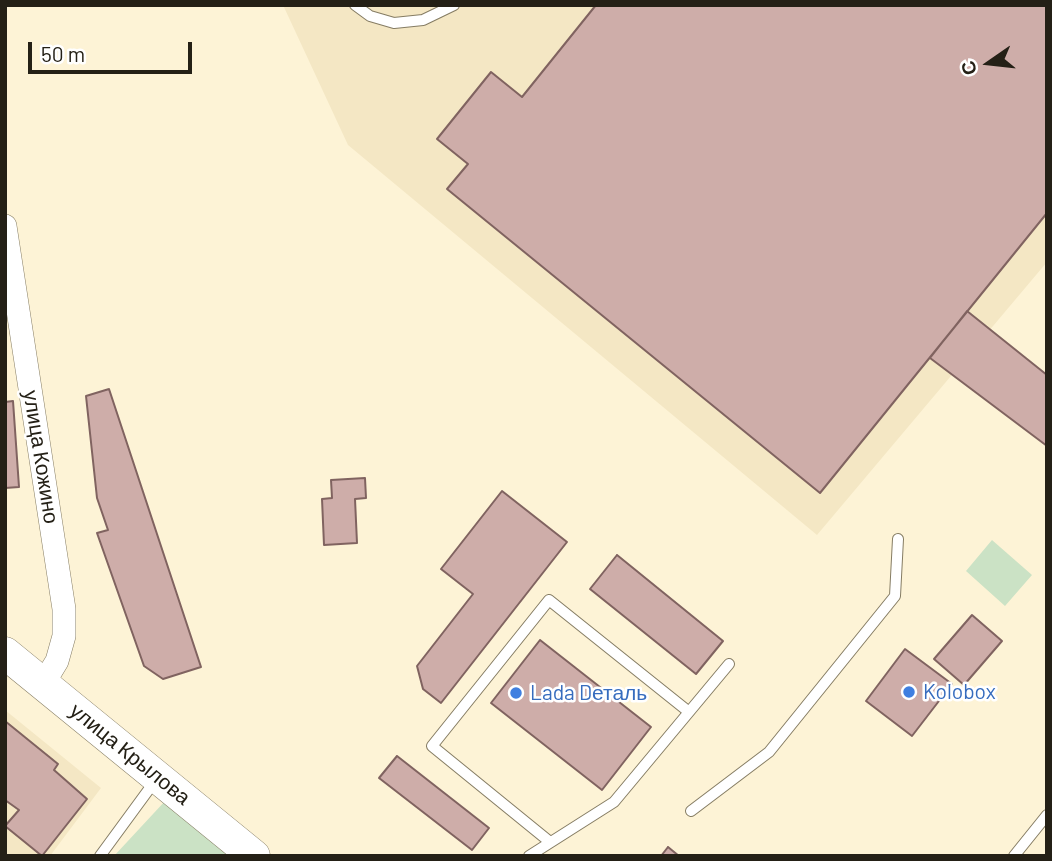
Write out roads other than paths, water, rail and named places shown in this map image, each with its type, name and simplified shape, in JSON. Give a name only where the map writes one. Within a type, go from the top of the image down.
[{"type":"main road","name":"улица Крылова","points":[[5,653],[254,856]]},
{"type":"street","name":"улица Кожино","points":[[6,231],[64,609],[64,636],[57,661],[43,684]]},
{"type":"lane","points":[[355,5],[370,16],[394,23],[423,20],[454,5]]},
{"type":"lane","points":[[691,811],[769,752],[895,596],[898,539]]},
{"type":"lane","points":[[550,842],[432,746],[549,600],[689,712]]},
{"type":"lane","points":[[529,856],[614,802],[729,664]]},
{"type":"lane","points":[[100,856],[159,776]]},
{"type":"lane","points":[[1014,856],[1047,815]]},
{"type":"place","name":"Kolobox","points":[[909,692]]},
{"type":"place","name":"Lada Dеталь","points":[[516,693]]}]
